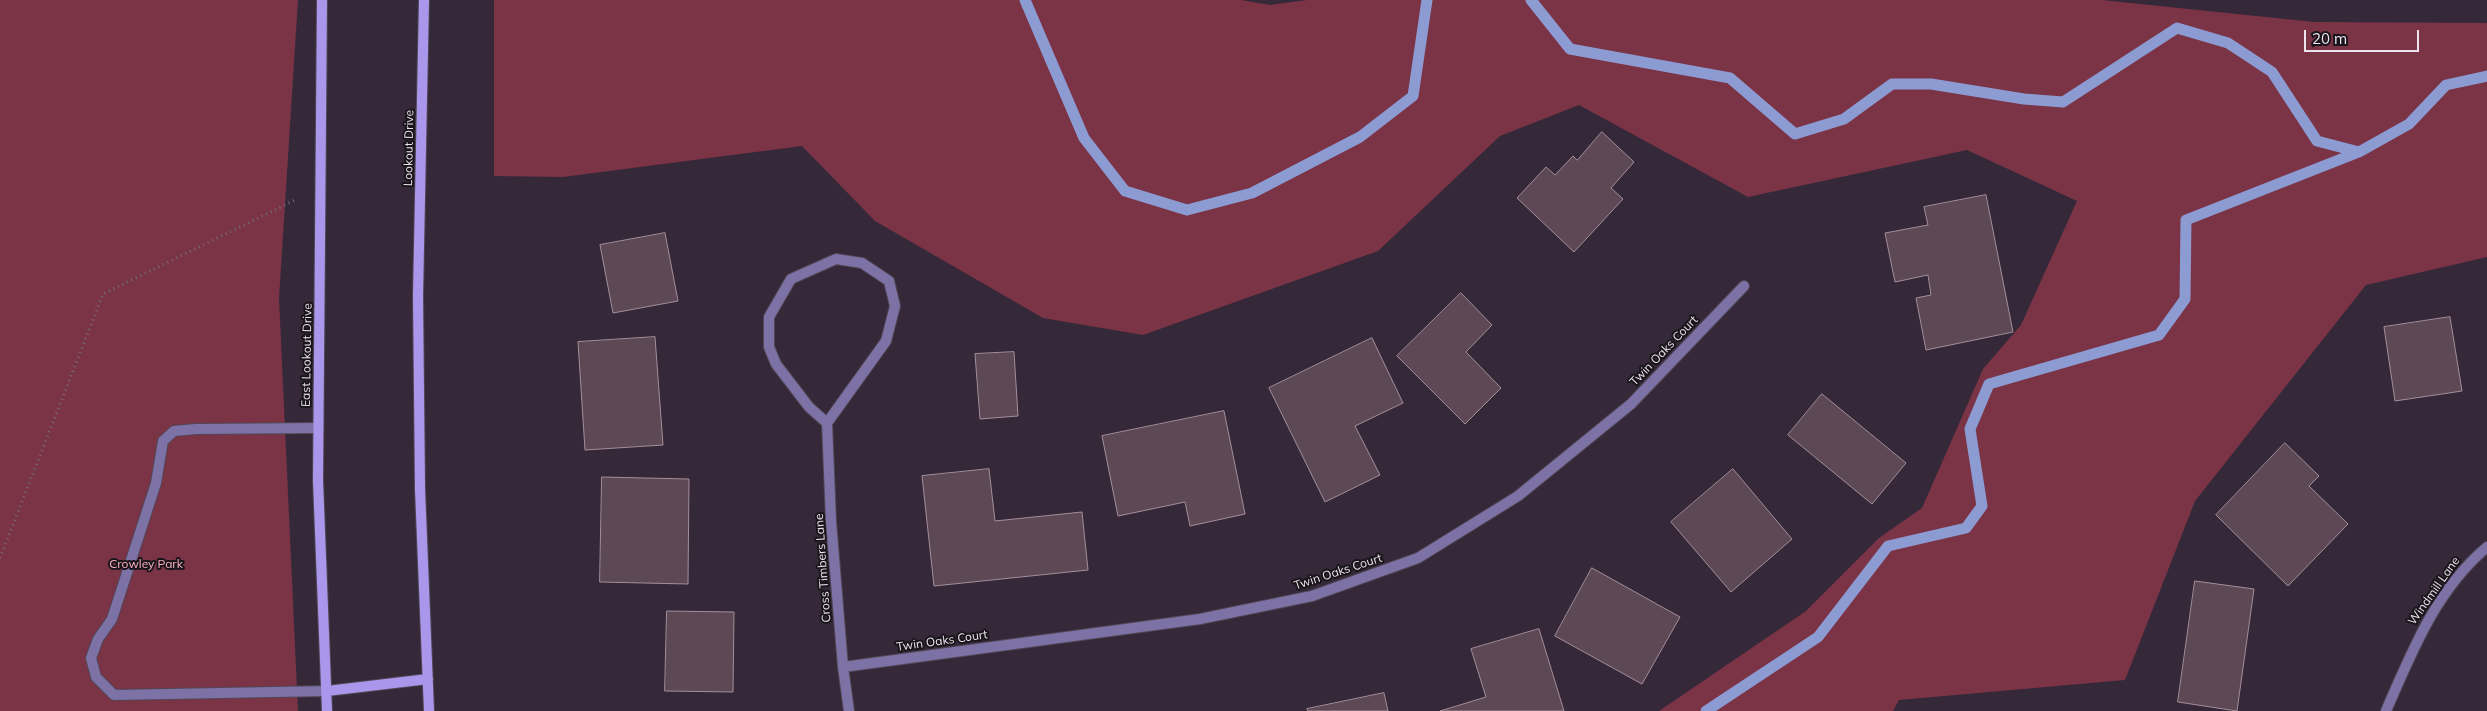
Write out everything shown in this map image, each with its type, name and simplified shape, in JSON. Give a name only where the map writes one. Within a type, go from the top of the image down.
[{"type":"main road","name":"East Lookout Drive","points":[[322,0],[318,480],[327,711]]},
{"type":"main road","name":"Lookout Drive","points":[[424,0],[418,296],[420,489],[428,679]]},
{"type":"main road","points":[[326,691],[428,679],[429,711]]},
{"type":"street","points":[[836,259],[862,263],[889,281],[895,306],[886,341],[827,423],[809,407],[776,364],[769,347],[769,317],[791,279],[836,259]]},
{"type":"street","name":"Twin Oaks Court","points":[[843,667],[1200,619],[1312,596],[1418,558],[1518,496],[1631,404],[1744,286]]},
{"type":"street","name":"Cross Timbers Lane","points":[[827,423],[843,667],[849,711]]},
{"type":"street","points":[[318,428],[196,429],[174,431],[163,441],[156,483],[112,619],[98,639],[91,658],[96,677],[114,694],[326,691]]},
{"type":"street","name":"Windmill Lane","points":[[2386,711],[2419,633],[2465,566],[2487,547]]},
{"type":"path","points":[[0,558],[103,294],[297,199]]},
{"type":"green space","name":"Crowley Park","points":[[0,0],[298,0],[279,298],[298,711],[0,711]]},
{"type":"green space","points":[[494,0],[1241,0],[1270,5],[1307,0],[2102,0],[2314,22],[2487,23],[2487,257],[2366,285],[2195,501],[2125,680],[1899,700],[1893,711],[1659,711],[1806,611],[1879,538],[1922,508],[1983,369],[2021,325],[2077,201],[1967,150],[1748,197],[1579,105],[1500,136],[1378,251],[1143,335],[1043,318],[875,221],[802,146],[563,177],[494,176]]},
{"type":"building","points":[[1602,132],[1634,162],[1611,188],[1623,199],[1574,252],[1517,198],[1546,167],[1555,175],[1573,156],[1577,160]]},
{"type":"building","points":[[1986,195],[2013,332],[1926,350],[1916,298],[1931,295],[1928,275],[1895,282],[1885,233],[1928,225],[1924,207]]},
{"type":"building","points":[[665,233],[678,301],[613,313],[600,245]]},
{"type":"building","points":[[1461,293],[1492,325],[1466,352],[1501,388],[1465,424],[1397,356]]},
{"type":"building","points":[[2450,317],[2462,391],[2395,401],[2384,327]]},
{"type":"building","points":[[655,337],[663,445],[585,450],[578,342]]},
{"type":"building","points":[[1372,338],[1403,403],[1355,426],[1380,475],[1325,502],[1269,388]]},
{"type":"building","points":[[1014,352],[1018,416],[980,419],[975,354]]},
{"type":"building","points":[[1822,394],[1906,463],[1872,504],[1788,435]]},
{"type":"building","points":[[1224,411],[1245,514],[1190,526],[1185,502],[1118,516],[1102,436]]},
{"type":"building","points":[[2285,443],[2319,476],[2309,486],[2348,524],[2288,586],[2216,515]]},
{"type":"building","points":[[989,469],[995,521],[1082,512],[1088,570],[934,586],[922,476]]},
{"type":"building","points":[[1733,469],[1792,539],[1731,592],[1671,522]]},
{"type":"building","points":[[602,477],[689,479],[688,584],[600,582]]},
{"type":"building","points":[[1592,568],[1680,617],[1642,684],[1555,636]]},
{"type":"building","points":[[2195,581],[2254,589],[2237,711],[2178,702]]},
{"type":"building","points":[[667,611],[734,612],[733,692],[665,691]]},
{"type":"building","points":[[1539,629],[1564,711],[1440,711],[1486,697],[1471,649]]},
{"type":"building","points":[[1384,693],[1388,711],[1308,711],[1307,709]]},
{"type":"waterway","points":[[1025,0],[1084,138],[1125,191],[1187,210],[1252,193],[1360,137],[1413,96],[1427,0]]},
{"type":"waterway","points":[[1531,0],[1570,49],[1730,78],[1795,134],[1844,119],[1892,84],[1931,84],[2024,99],[2063,102],[2177,28],[2228,43],[2272,72],[2317,141],[2359,152],[2409,124],[2446,85],[2487,76]]},
{"type":"waterway","points":[[1706,711],[1818,637],[1888,546],[1966,528],[1982,506],[1970,429],[1989,384],[2159,335],[2185,299],[2186,220],[2359,152]]}]
